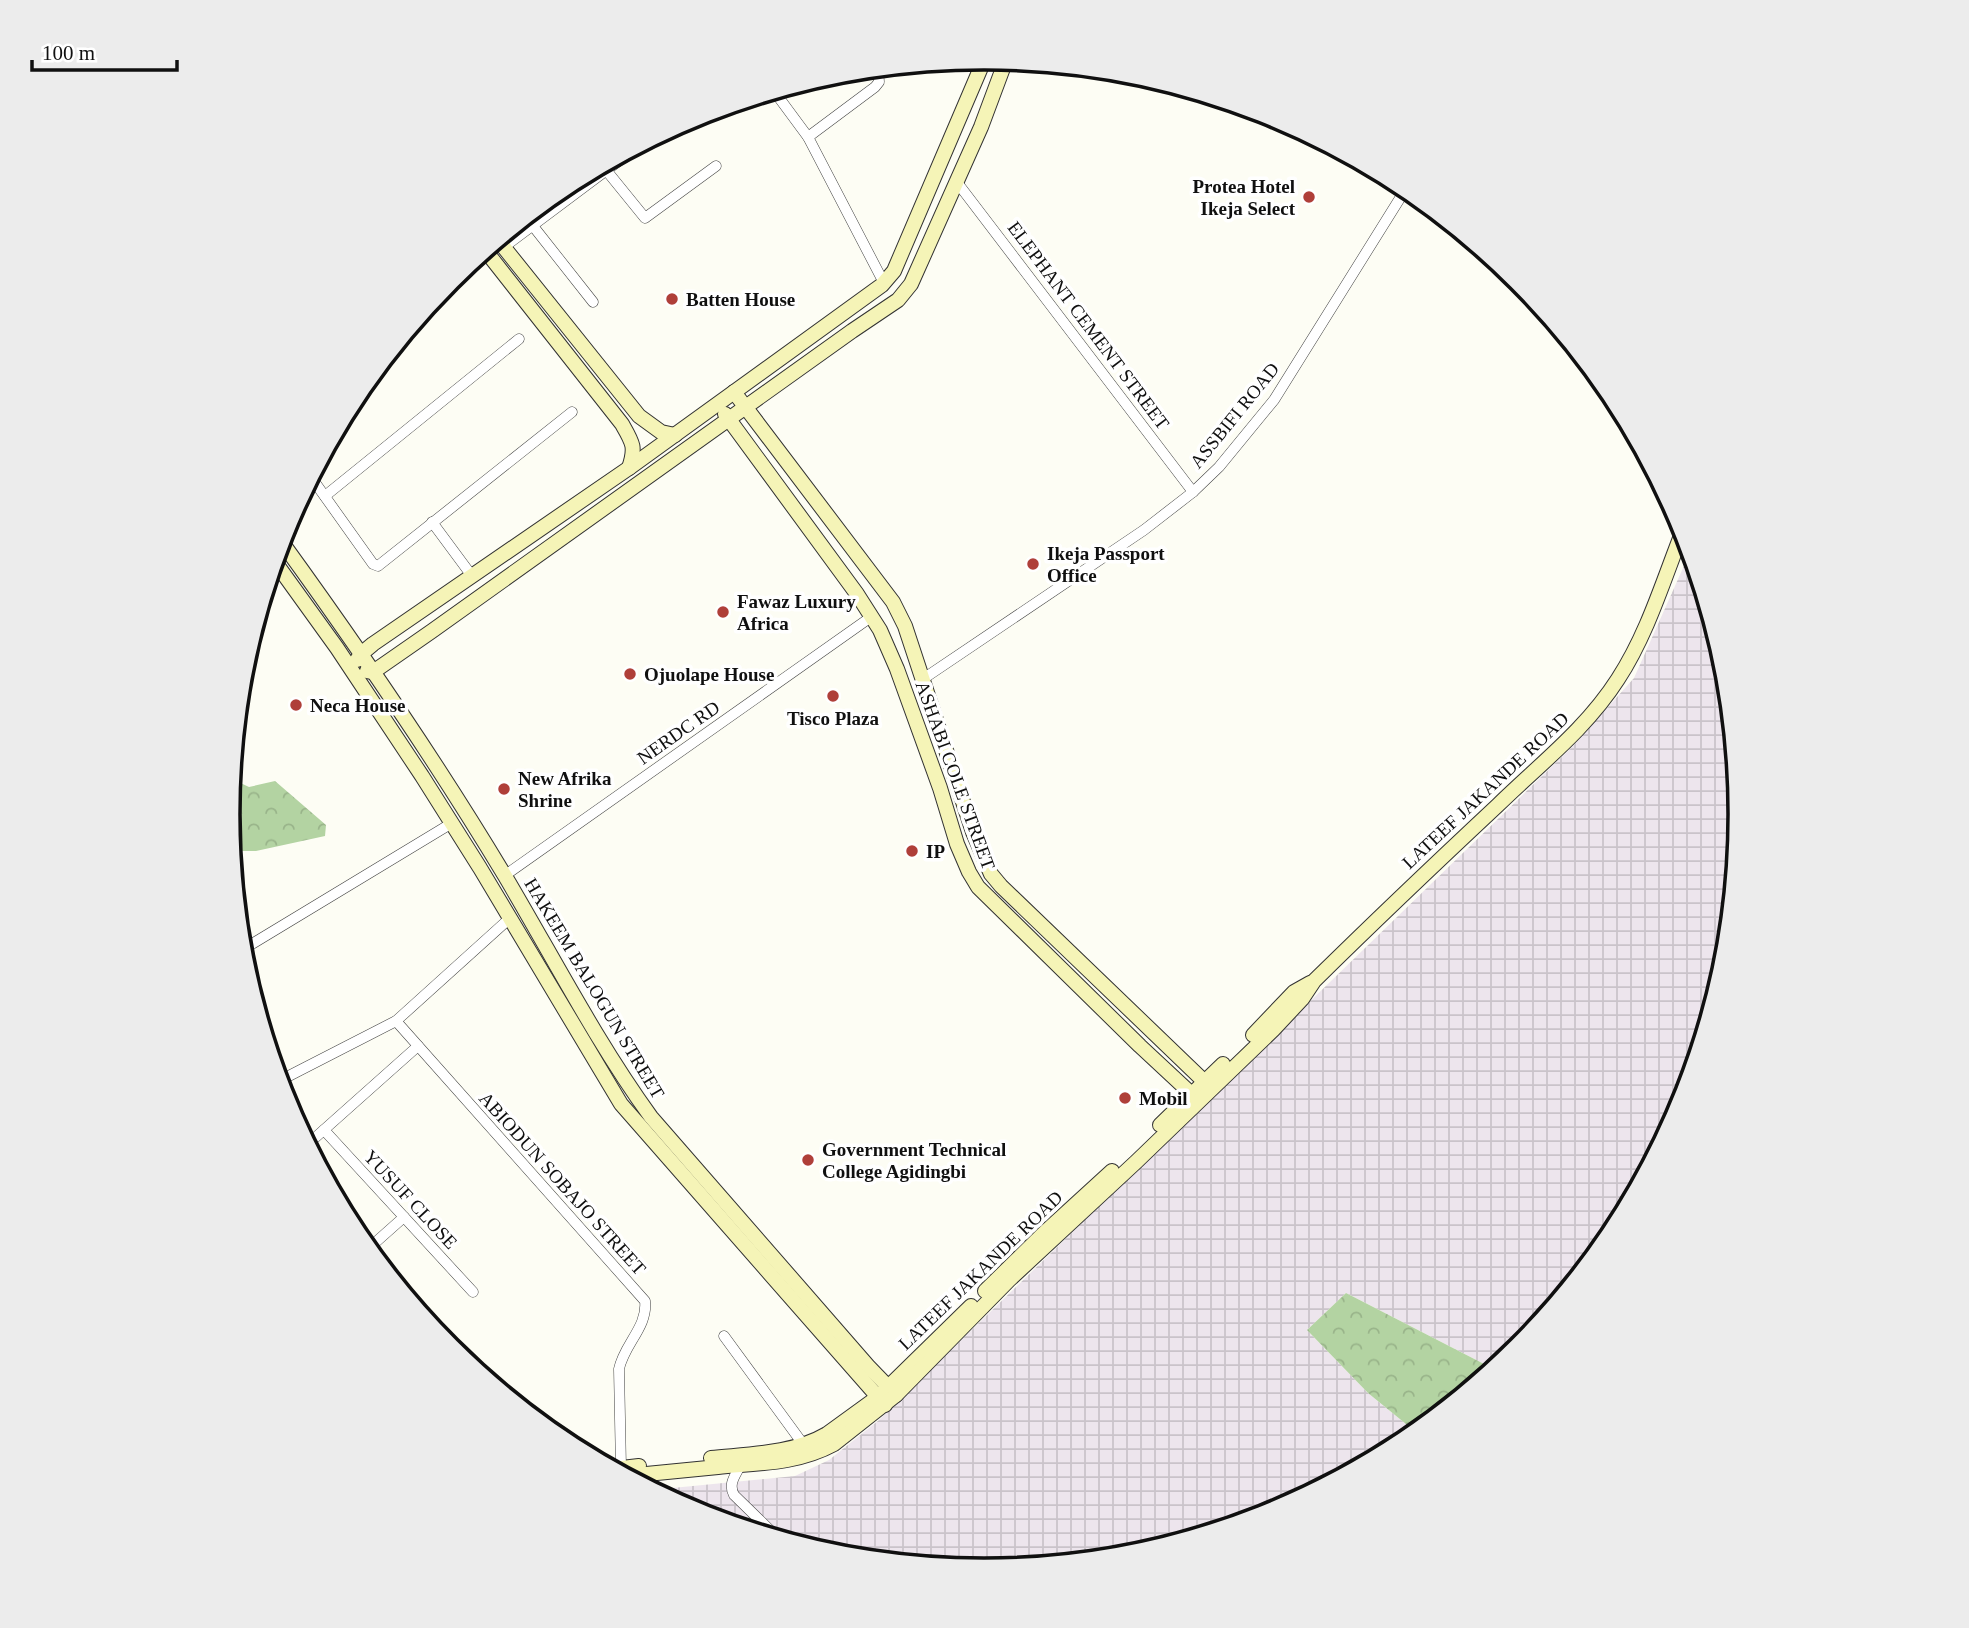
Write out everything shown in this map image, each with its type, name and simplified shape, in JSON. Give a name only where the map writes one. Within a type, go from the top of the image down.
[{"type":"street","points":[[980,70],[907,243],[894,271],[884,283],[629,468],[361,654],[351,670],[373,672],[898,300],[911,284],[981,127],[1002,71]]},
{"type":"street","points":[[807,136],[875,87],[879,77]]},
{"type":"street","points":[[779,99],[807,136],[884,283]]},
{"type":"street","points":[[608,172],[645,218],[716,166]]},
{"type":"street","name":"ELEPHANT CEMENT STREET","points":[[956,181],[1193,492]]},
{"type":"street","points":[[522,232],[583,188]]},
{"type":"street","name":"ASSBIFI ROAD","points":[[923,679],[1144,530],[1193,492],[1219,467],[1274,400],[1401,197]]},
{"type":"street","points":[[533,226],[593,302]]},
{"type":"street","points":[[504,247],[639,416],[661,432],[675,435]]},
{"type":"street","points":[[491,258],[622,425],[634,444],[634,456],[629,468]]},
{"type":"street","points":[[325,496],[519,339]]},
{"type":"street","name":"ASHABI COLE STREET","points":[[734,392],[893,602],[905,626],[973,832],[991,874],[1208,1085]]},
{"type":"street","name":"ASHABI COLE STREET","points":[[718,403],[880,629],[940,788],[957,844],[978,887],[1195,1097]]},
{"type":"street","points":[[317,485],[373,564],[378,566],[572,412]]},
{"type":"street","points":[[769,473],[786,461]]},
{"type":"street","points":[[432,522],[472,576]]},
{"type":"street","name":"LATEEF JAKANDE ROAD","points":[[635,1470],[769,1464],[795,1459],[834,1444],[887,1396],[1003,1272],[1302,999],[1314,981],[1500,802],[1563,746],[1589,718],[1634,652],[1678,544]]},
{"type":"street","name":"HAKEEM BALOGUN STREET","points":[[289,552],[440,772],[635,1095],[651,1117],[786,1270],[887,1396]]},
{"type":"street","name":"HAKEEM BALOGUN STREET","points":[[281,571],[351,670],[452,823],[621,1104],[774,1279],[887,1396]]},
{"type":"street","points":[[419,613],[432,631]]},
{"type":"street","name":"NERDC RD","points":[[504,876],[872,617]]},
{"type":"street","points":[[252,944],[452,823]]},
{"type":"street","name":"HAKEEM BALOGUN STREET","points":[[289,1076],[396,1021],[510,918]]},
{"type":"street","points":[[555,996],[570,988]]},
{"type":"street","name":"ABIODUN SOBAJO STREET","points":[[396,1021],[645,1301],[643,1321],[622,1356],[619,1368],[620,1462]]},
{"type":"street","points":[[1147,1053],[1161,1040]]},
{"type":"street","points":[[315,1138],[418,1046]]},
{"type":"street","name":"YUSUF CLOSE","points":[[324,1130],[473,1292]]},
{"type":"street","points":[[376,1242],[404,1217]]},
{"type":"street","points":[[774,1279],[786,1270]]},
{"type":"street","points":[[724,1336],[803,1444]]},
{"type":"street","name":"LATEEF JAKANDE ROAD","points":[[633,1469],[803,1444],[827,1434],[887,1396]]},
{"type":"street","points":[[740,1466],[731,1484],[731,1490],[764,1525]]},
{"type":"shaded area","points":[[1685,564],[1703,621],[1714,669],[1727,765],[1727,863],[1714,959],[1703,1007],[1672,1099],[1629,1186],[1575,1267],[1544,1305],[1485,1364],[1346,1293],[1307,1330],[1368,1393],[1408,1426],[1314,1481],[1224,1519],[1130,1544],[1082,1552],[984,1558],[887,1552],[792,1533],[745,1519],[671,1488],[795,1476],[829,1460],[879,1420],[1573,746],[1634,678]]},
{"type":"green space","points":[[275,781],[326,825],[325,836],[256,851],[242,851],[241,783],[249,787]]},
{"type":"green space","points":[[1346,1293],[1485,1364],[1408,1426],[1368,1393],[1307,1330]]},
{"type":"place","name":"Protea Hotel Ikeja Select","points":[[1309,197]]},
{"type":"place","name":"Batten House","points":[[672,299]]},
{"type":"place","name":"Ikeja Passport Office","points":[[1033,564]]},
{"type":"place","name":"Fawaz Luxury Africa","points":[[723,612]]},
{"type":"place","name":"Ojuolape House","points":[[630,674]]},
{"type":"place","name":"Tisco Plaza","points":[[833,696]]},
{"type":"place","name":"Neca House","points":[[296,705]]},
{"type":"place","name":"New Afrika Shrine","points":[[504,789]]},
{"type":"place","name":"IP","points":[[912,851]]},
{"type":"place","name":"Mobil","points":[[1125,1098]]},
{"type":"place","name":"Government Technical College Agidingbi","points":[[808,1160]]}]
